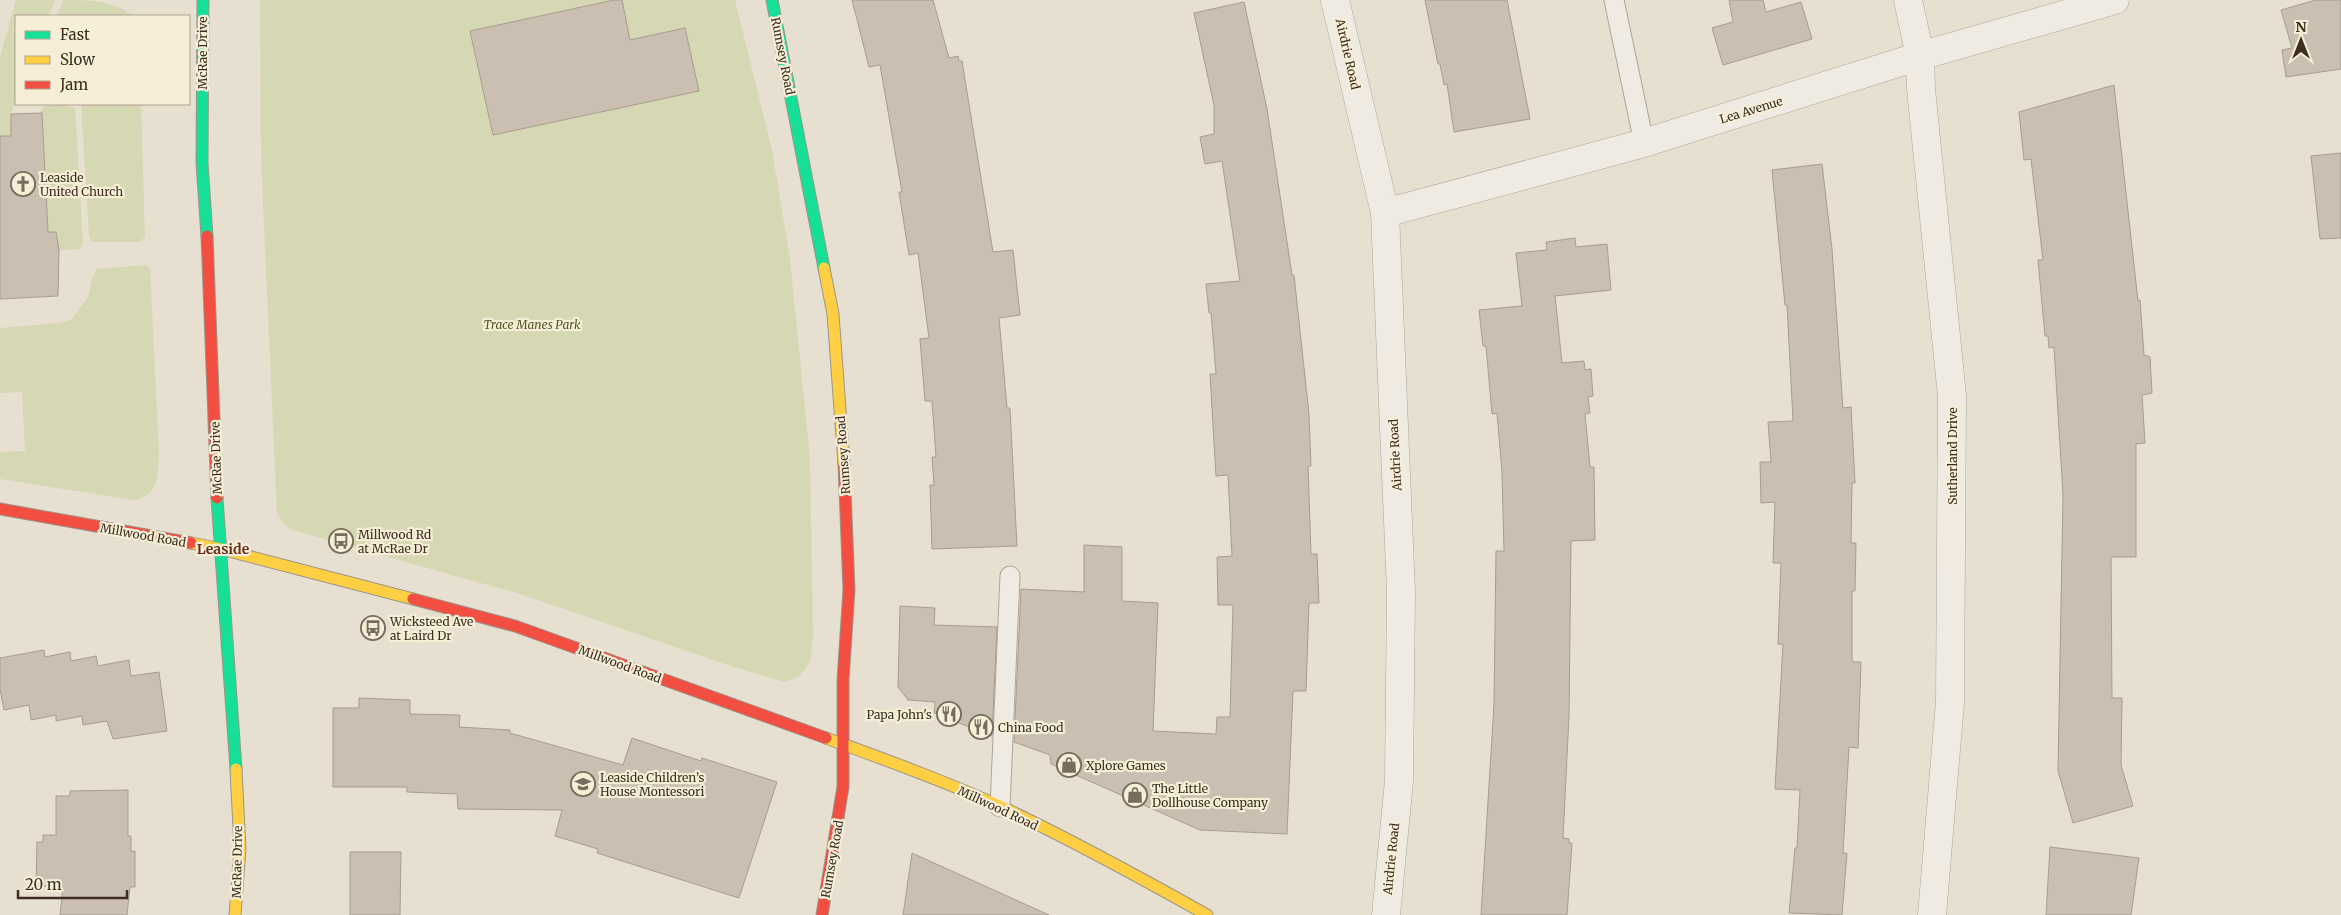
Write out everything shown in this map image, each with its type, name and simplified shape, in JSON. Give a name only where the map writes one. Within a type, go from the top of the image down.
[{"type":"street","name":"McRae Drive","points":[[202,0],[202,163],[210,282],[218,514],[233,711],[240,849],[236,915]]},
{"type":"street","name":"Rumsey Road","points":[[772,0],[833,314],[846,496],[849,590],[843,680],[844,745],[841,806],[822,915]]},
{"type":"street","name":"Airdrie Road","points":[[1335,0],[1385,213],[1402,592],[1399,781],[1386,915]]},
{"type":"street","name":"Sutherland Drive","points":[[1908,0],[1920,56],[1921,89],[1952,396],[1950,702],[1932,915]]},
{"type":"street","name":"Lea Avenue","points":[[1385,213],[1644,143],[1920,56],[2115,0]]},
{"type":"street","name":"Millwood Road","points":[[0,509],[221,549],[515,626],[882,758],[1000,807],[1129,872],[1207,915]]},
{"type":"lane","points":[[1614,0],[1644,143]]},
{"type":"lane","points":[[1000,807],[1010,576]]},
{"type":"green space","points":[[16,0],[55,0],[49,15],[15,15],[15,102],[11,114],[11,136],[0,136],[0,57]]},
{"type":"green space","points":[[63,0],[100,2],[117,7],[131,15],[57,15]]},
{"type":"green space","name":"Trace Manes Park","points":[[260,0],[735,0],[772,150],[790,259],[810,458],[813,636],[810,662],[799,677],[784,682],[728,665],[520,594],[292,530],[284,524],[277,513],[261,161]]},
{"type":"green space","points":[[68,105],[75,109],[83,242],[80,249],[59,250],[56,232],[48,232],[41,110],[45,106]]},
{"type":"green space","points":[[81,105],[141,105],[145,237],[139,242],[92,242],[89,236]]},
{"type":"green space","points":[[144,265],[150,267],[159,455],[157,477],[152,490],[147,495],[133,500],[0,479],[0,452],[25,451],[22,392],[0,393],[0,328],[59,323],[71,320],[88,297],[92,278],[97,269]]},
{"type":"building","points":[[614,0],[622,0],[630,40],[685,28],[699,91],[493,135],[470,31]]},
{"type":"building","points":[[852,0],[933,0],[949,58],[958,56],[959,61],[962,61],[993,252],[1013,250],[1020,315],[999,318],[1007,408],[1010,408],[1017,546],[932,549],[930,485],[934,485],[932,457],[936,457],[932,401],[925,401],[920,339],[929,338],[918,253],[909,255],[899,192],[902,192],[880,65],[869,67]]},
{"type":"building","points":[[1425,0],[1507,0],[1530,119],[1454,132],[1447,84],[1444,85],[1440,64],[1438,64]]},
{"type":"building","points":[[1729,0],[1763,0],[1766,12],[1801,2],[1812,39],[1723,65],[1712,28],[1733,22]]},
{"type":"building","points":[[2316,0],[2341,0],[2341,69],[2286,77],[2282,50],[2292,48],[2281,10]]},
{"type":"building","points":[[1244,2],[1267,109],[1292,275],[1294,275],[1309,414],[1311,466],[1308,466],[1311,554],[1317,554],[1319,603],[1309,603],[1306,691],[1293,691],[1287,834],[1200,830],[1051,764],[1050,755],[1014,742],[1021,589],[1084,592],[1084,545],[1122,547],[1122,601],[1158,603],[1153,731],[1216,734],[1217,717],[1230,717],[1233,605],[1218,605],[1217,557],[1232,556],[1228,475],[1216,476],[1210,374],[1216,374],[1211,313],[1209,313],[1206,284],[1240,281],[1222,161],[1205,164],[1200,137],[1214,134],[1214,105],[1194,13]]},
{"type":"building","points":[[2114,85],[2138,301],[2140,300],[2144,355],[2150,357],[2152,393],[2142,395],[2145,443],[2136,444],[2136,557],[2111,557],[2112,698],[2122,698],[2121,765],[2133,806],[2073,823],[2058,771],[2063,495],[2054,347],[2049,348],[2048,336],[2045,336],[2038,260],[2043,260],[2031,159],[2024,160],[2019,112]]},
{"type":"building","name":"Leaside United Church","points":[[42,113],[48,232],[56,232],[59,250],[58,296],[0,299],[0,136],[11,136],[11,114]]},
{"type":"building","points":[[2341,153],[2341,238],[2320,239],[2311,156]]},
{"type":"building","points":[[1822,164],[1832,249],[1843,408],[1851,407],[1855,483],[1852,483],[1851,543],[1856,543],[1855,591],[1852,591],[1852,659],[1853,662],[1861,662],[1858,748],[1849,747],[1843,853],[1847,853],[1842,915],[1789,913],[1795,848],[1797,848],[1800,790],[1775,789],[1783,644],[1778,644],[1781,563],[1773,563],[1775,502],[1761,503],[1760,462],[1771,462],[1768,422],[1793,421],[1787,305],[1785,305],[1772,170]]},
{"type":"building","points":[[1575,238],[1576,247],[1607,244],[1611,290],[1555,296],[1562,363],[1584,361],[1585,370],[1591,369],[1593,396],[1588,397],[1590,413],[1585,414],[1590,467],[1594,467],[1595,540],[1571,541],[1569,716],[1563,838],[1569,839],[1569,843],[1572,843],[1567,915],[1481,915],[1494,704],[1496,551],[1504,551],[1502,472],[1497,413],[1492,414],[1486,346],[1483,346],[1479,310],[1522,306],[1516,253],[1547,250],[1546,242]]},
{"type":"building","points":[[900,606],[935,608],[934,625],[997,627],[992,736],[934,713],[935,702],[908,700],[898,687]]},
{"type":"building","points":[[44,650],[45,657],[70,652],[71,661],[96,656],[98,666],[129,660],[131,676],[159,672],[167,731],[113,739],[107,721],[83,725],[82,716],[56,721],[56,715],[31,720],[29,705],[4,710],[0,689],[0,658]]},
{"type":"building","points":[[359,698],[410,700],[410,714],[460,715],[459,727],[510,730],[510,733],[623,765],[632,738],[701,761],[702,758],[777,782],[739,898],[597,853],[598,849],[555,836],[562,810],[458,809],[457,794],[407,792],[407,787],[333,787],[333,708],[359,708]]},
{"type":"building","points":[[128,790],[128,836],[131,836],[131,851],[135,851],[135,887],[130,887],[127,915],[60,915],[63,887],[36,886],[37,842],[43,842],[43,835],[56,835],[56,796],[70,796],[70,791]]},
{"type":"building","points":[[2050,847],[2139,858],[2131,915],[2046,915]]},
{"type":"building","points":[[350,852],[401,852],[400,915],[350,915]]},
{"type":"building","points":[[912,853],[1049,915],[903,915]]},
{"type":"traffic: fast","points":[[203,0],[202,163],[207,236]]},
{"type":"traffic: fast","points":[[772,0],[824,268]]},
{"type":"traffic: fast","points":[[217,498],[236,769]]},
{"type":"traffic: slow","points":[[824,268],[833,314],[844,464]]},
{"type":"traffic: slow","points":[[191,543],[221,549],[413,599]]},
{"type":"traffic: slow","points":[[826,738],[939,780],[1006,809],[1082,847],[1207,915]]},
{"type":"traffic: slow","points":[[235,915],[240,849],[236,769]]},
{"type":"traffic: jam","points":[[207,236],[217,498]]},
{"type":"traffic: jam","points":[[822,915],[843,787],[843,680],[849,590],[844,464]]},
{"type":"traffic: jam","points":[[0,509],[191,543]]},
{"type":"traffic: jam","points":[[413,599],[515,626],[826,738]]},
{"type":"place","name":"Leaside United Church","points":[[23,184]]},
{"type":"place","name":"Millwood Rd at McRae Dr","points":[[341,541]]},
{"type":"place","name":"Wicksteed Ave at Laird Dr","points":[[373,628]]},
{"type":"place","name":"Papa John's","points":[[949,714]]},
{"type":"place","name":"China Food","points":[[981,727]]},
{"type":"place","name":"Xplore Games","points":[[1069,765]]},
{"type":"place","name":"Leaside Children’s House Montessori","points":[[583,784]]},
{"type":"place","name":"The Little Dollhouse Company","points":[[1135,795]]},
{"type":"district","name":"Leaside","points":[[223,549]]}]
